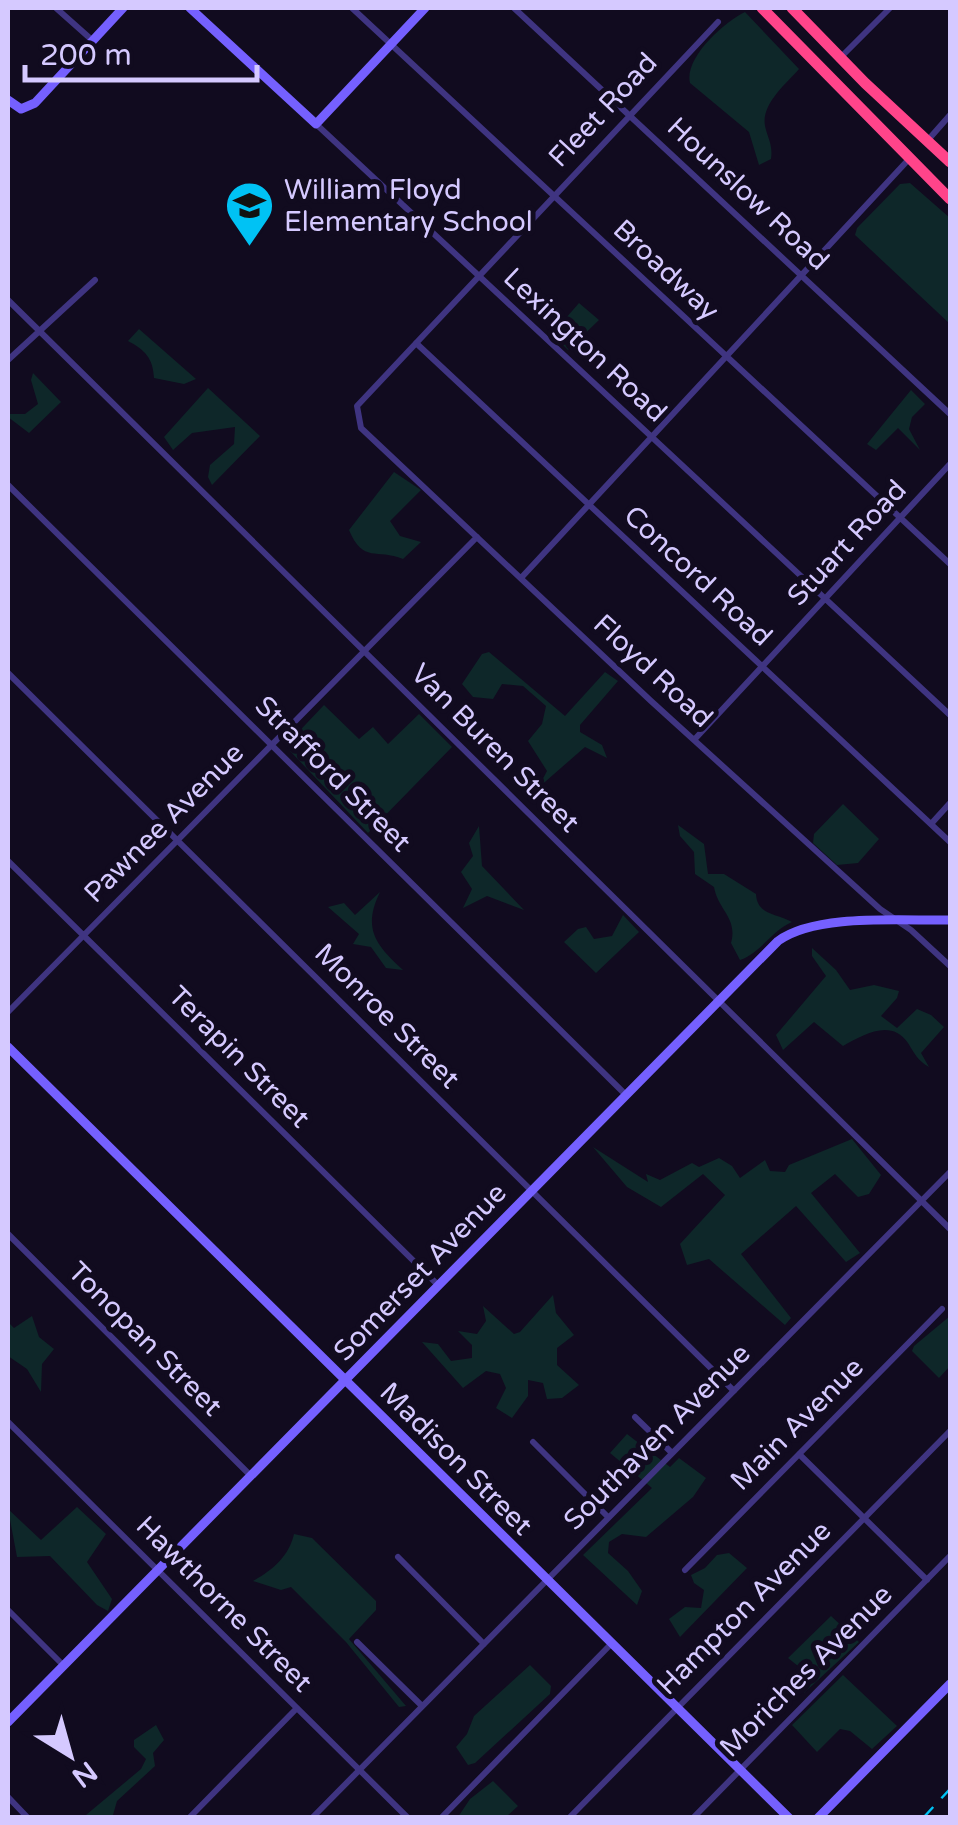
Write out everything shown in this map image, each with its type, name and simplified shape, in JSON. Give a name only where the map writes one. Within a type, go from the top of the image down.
[{"type":"highway","points":[[762,8],[950,199]]},
{"type":"highway","points":[[792,8],[950,162]]},
{"type":"street","points":[[56,8],[92,40]]},
{"type":"street","points":[[8,100],[21,110],[27,109],[122,8]]},
{"type":"street","name":"Lexington Road","points":[[190,8],[950,715]]},
{"type":"street","name":"Broadway","points":[[352,8],[950,564]]},
{"type":"street","points":[[316,124],[425,8]]},
{"type":"street","name":"Hounslow Road","points":[[514,8],[950,414]]},
{"type":"street","points":[[840,58],[890,8]]},
{"type":"street","name":"Fleet Road","points":[[358,406],[718,22]]},
{"type":"street","points":[[926,141],[950,115]]},
{"type":"street","points":[[520,578],[910,158]]},
{"type":"street","points":[[8,360],[95,280]]},
{"type":"street","name":"Van Buren Street","points":[[8,300],[950,1228]]},
{"type":"street","name":"Concord Road","points":[[416,343],[950,842]]},
{"type":"street","name":"Floyd Road","points":[[358,406],[361,428],[694,740],[880,909],[950,966]]},
{"type":"street","name":"Stuart Road","points":[[694,740],[950,464]]},
{"type":"street","name":"Strafford Street","points":[[8,485],[626,1095]]},
{"type":"street","name":"Pawnee Avenue","points":[[8,1012],[477,536]]},
{"type":"street","name":"Monroe Street","points":[[8,673],[734,1391]]},
{"type":"street","points":[[931,824],[950,803]]},
{"type":"street","name":"Terapin Street","points":[[8,861],[439,1286]]},
{"type":"street","points":[[897,921],[950,920]]},
{"type":"street","name":"Somerset Avenue","points":[[8,1722],[773,946],[794,931],[819,924],[897,921]]},
{"type":"street","name":"Madison Street","points":[[8,1047],[789,1818]]},
{"type":"street","name":"Southaven Avenue","points":[[312,1818],[950,1172]]},
{"type":"street","name":"Tonopan Street","points":[[8,1234],[250,1475]]},
{"type":"street","name":"Main Avenue","points":[[684,1570],[942,1310]]},
{"type":"street","points":[[635,1416],[672,1453]]},
{"type":"street","name":"Hawthorne Street","points":[[8,1422],[408,1818]]},
{"type":"street","name":"Hampton Avenue","points":[[569,1818],[950,1431]]},
{"type":"street","points":[[533,1442],[608,1517]]},
{"type":"street","points":[[799,1454],[928,1580]]},
{"type":"street","name":"Moriches Avenue","points":[[693,1818],[950,1556]]},
{"type":"street","points":[[398,1557],[484,1644]]},
{"type":"street","points":[[8,1610],[63,1665]]},
{"type":"street","points":[[357,1642],[422,1706]]},
{"type":"street","points":[[441,1818],[612,1643]]},
{"type":"street","points":[[818,1818],[950,1684]]},
{"type":"street","points":[[189,1818],[297,1708]]},
{"type":"street","points":[[8,1797],[28,1818]]},
{"type":"green space","points":[[745,12],[799,69],[767,110],[765,126],[771,159],[759,165],[749,132],[690,83],[699,52],[717,32]]},
{"type":"green space","points":[[910,183],[950,218],[950,324],[855,235],[857,228],[900,184]]},
{"type":"green space","points":[[579,303],[599,320],[568,350],[552,334]]},
{"type":"green space","points":[[139,329],[196,379],[184,384],[154,378],[147,355],[128,341]]},
{"type":"green space","points":[[33,373],[61,402],[29,433],[8,414],[25,414],[38,404],[31,380]]},
{"type":"green space","points":[[208,388],[260,436],[212,485],[208,477],[210,465],[234,444],[235,427],[192,433],[173,450],[164,437]]},
{"type":"green space","points":[[911,390],[925,404],[912,417],[909,429],[920,450],[898,428],[876,450],[867,444]]},
{"type":"green space","points":[[394,472],[421,490],[390,521],[400,536],[421,542],[403,559],[365,551],[349,530]]},
{"type":"green space","points":[[489,652],[565,716],[605,672],[618,681],[580,725],[580,732],[602,745],[607,758],[585,747],[538,788],[547,771],[528,741],[542,724],[546,706],[523,686],[502,684],[493,699],[473,697],[462,684],[482,654]]},
{"type":"green space","points":[[324,705],[359,739],[373,727],[388,744],[419,714],[452,747],[368,833],[290,751],[288,743]]},
{"type":"green space","points":[[843,804],[879,839],[858,863],[837,865],[813,843],[814,834]]},
{"type":"green space","points":[[678,825],[704,844],[708,874],[724,874],[756,894],[764,910],[792,922],[740,960],[731,943],[730,920],[714,887],[695,874],[694,852],[680,836]]},
{"type":"green space","points":[[479,826],[482,866],[524,910],[487,896],[463,908],[472,889],[461,872],[473,856],[469,843]]},
{"type":"green space","points":[[380,892],[372,926],[379,944],[403,970],[386,968],[371,947],[353,944],[359,934],[328,907],[344,903],[355,915]]},
{"type":"green space","points":[[623,915],[639,932],[596,973],[564,942],[586,927],[594,939],[612,936]]},
{"type":"green space","points":[[812,948],[836,970],[850,990],[874,985],[899,991],[881,1016],[897,1028],[917,1009],[944,1027],[921,1053],[929,1067],[901,1036],[885,1030],[843,1046],[814,1022],[783,1050],[776,1035],[826,976],[812,956]]},
{"type":"green space","points":[[852,1139],[881,1175],[869,1194],[858,1197],[835,1174],[811,1193],[860,1253],[846,1262],[796,1206],[741,1254],[791,1318],[785,1325],[709,1259],[687,1265],[680,1244],[725,1195],[703,1174],[661,1207],[627,1187],[593,1147],[648,1182],[646,1174],[660,1180],[692,1163],[699,1167],[719,1158],[732,1166],[740,1178],[765,1160],[770,1171],[785,1172],[789,1165]]},
{"type":"green space","points":[[553,1295],[556,1313],[574,1335],[557,1348],[557,1365],[579,1385],[562,1398],[547,1399],[543,1383],[528,1380],[528,1396],[512,1418],[496,1408],[506,1388],[500,1374],[486,1371],[463,1388],[422,1342],[438,1344],[451,1361],[472,1358],[472,1345],[458,1331],[477,1334],[486,1321],[483,1306],[514,1334]]},
{"type":"green space","points":[[32,1316],[39,1337],[54,1349],[42,1364],[41,1392],[27,1369],[8,1356],[8,1322],[14,1328]]},
{"type":"green space","points":[[950,1316],[950,1366],[939,1378],[912,1351]]},
{"type":"green space","points":[[627,1434],[670,1467],[679,1458],[706,1478],[693,1497],[646,1537],[622,1534],[609,1542],[608,1553],[642,1591],[637,1605],[583,1555],[652,1488],[610,1453]]},
{"type":"green space","points":[[77,1507],[106,1534],[87,1562],[112,1599],[108,1611],[97,1605],[50,1556],[17,1557],[8,1509],[41,1540]]},
{"type":"green space","points":[[294,1534],[312,1538],[376,1601],[376,1610],[349,1639],[406,1706],[399,1707],[346,1642],[291,1587],[281,1590],[253,1581],[279,1562]]},
{"type":"green space","points":[[729,1553],[747,1568],[680,1637],[669,1619],[685,1607],[701,1608],[704,1590],[691,1575],[717,1555]]},
{"type":"green space","points":[[831,1616],[859,1642],[804,1693],[798,1666],[788,1658]]},
{"type":"green space","points":[[530,1665],[551,1686],[550,1694],[475,1763],[468,1765],[456,1747],[474,1716]]},
{"type":"green space","points":[[843,1675],[897,1726],[872,1749],[850,1731],[840,1729],[817,1752],[792,1725]]},
{"type":"green space","points":[[156,1725],[164,1740],[153,1753],[155,1766],[117,1801],[113,1815],[86,1815],[141,1769],[146,1759],[134,1747],[134,1740]]},
{"type":"green space","points":[[493,1781],[518,1806],[506,1817],[458,1817],[470,1799]]},
{"type":"railway","points":[[923,1818],[950,1789]]},
{"type":"place","name":"William Floyd Elementary School","points":[[249,248]]}]
